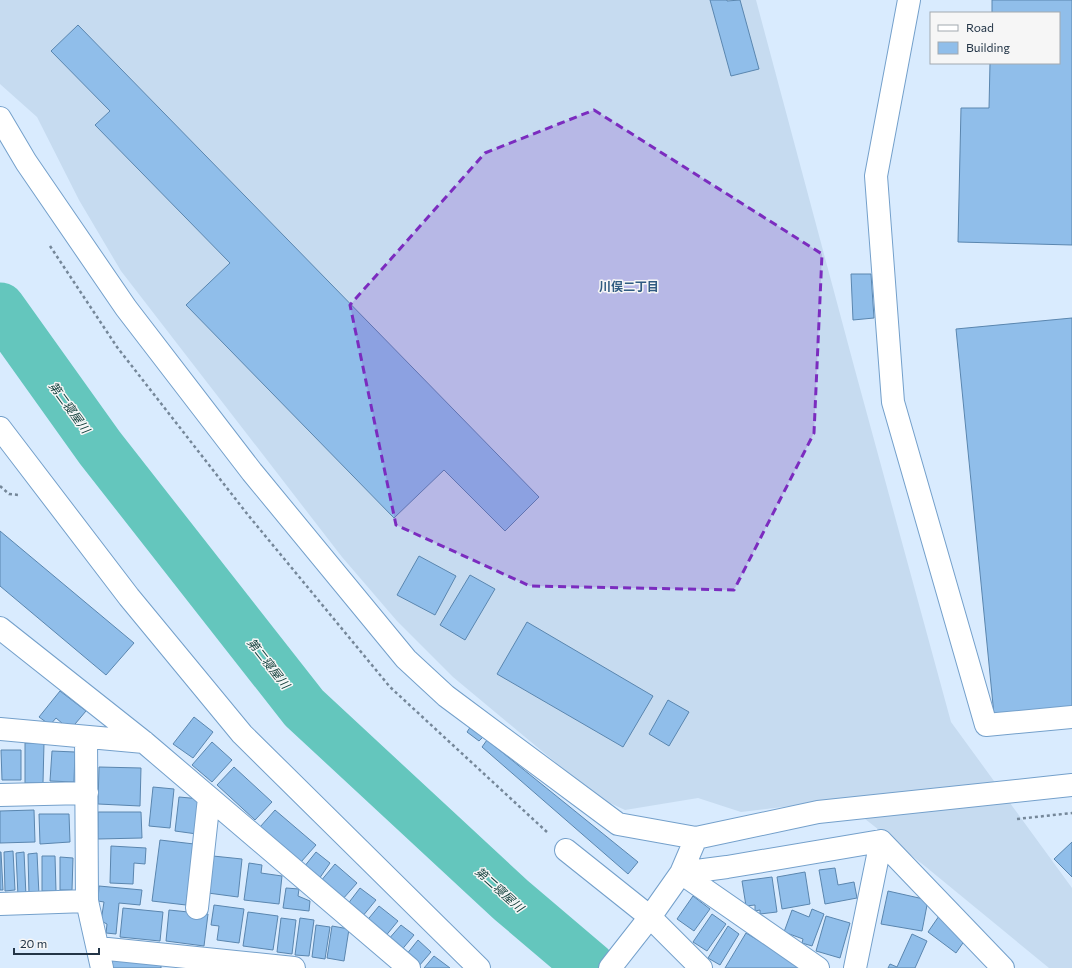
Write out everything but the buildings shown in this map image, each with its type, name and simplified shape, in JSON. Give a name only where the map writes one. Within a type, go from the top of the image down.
[{"type":"street","points":[[909,0],[876,176],[893,402],[986,725],[1072,717]]},
{"type":"street","points":[[0,118],[26,162],[126,308],[252,472],[406,659],[446,696],[618,824],[696,838],[818,812],[1072,785]]},
{"type":"street","points":[[0,428],[130,597],[242,734],[479,968]]},
{"type":"street","points":[[0,628],[144,742],[409,968]]},
{"type":"street","points":[[0,729],[144,742]]},
{"type":"street","points":[[86,737],[87,901],[100,958],[294,968]]},
{"type":"street","points":[[0,796],[87,793]]},
{"type":"street","points":[[197,908],[209,798]]},
{"type":"street","points":[[610,968],[650,917],[680,873],[696,838]]},
{"type":"street","points":[[680,873],[727,867],[881,841]]},
{"type":"street","points":[[855,968],[881,841]]},
{"type":"street","points":[[881,841],[1003,968]]},
{"type":"street","points":[[566,850],[650,917],[701,968]]},
{"type":"street","points":[[680,873],[818,968]]},
{"type":"street","points":[[0,904],[87,901]]},
{"type":"path","points":[[1036,817],[1072,813]]},
{"type":"highlighted area","points":[[594,110],[822,254],[814,433],[734,590],[530,586],[396,525],[350,305],[485,153]]},
{"type":"shaded area","points":[[0,0],[756,0],[951,722],[1072,888],[1072,968],[1049,968],[926,867],[841,800],[741,812],[698,798],[625,810],[597,797],[453,677],[397,621],[342,557],[121,271],[79,200],[37,117],[0,84]]},
{"type":"waterway","name":"第二寝屋川","points":[[0,308],[100,448],[304,708],[511,900],[591,968]]},
{"type":"district","name":"川俣二丁目","points":[[629,286]]}]
